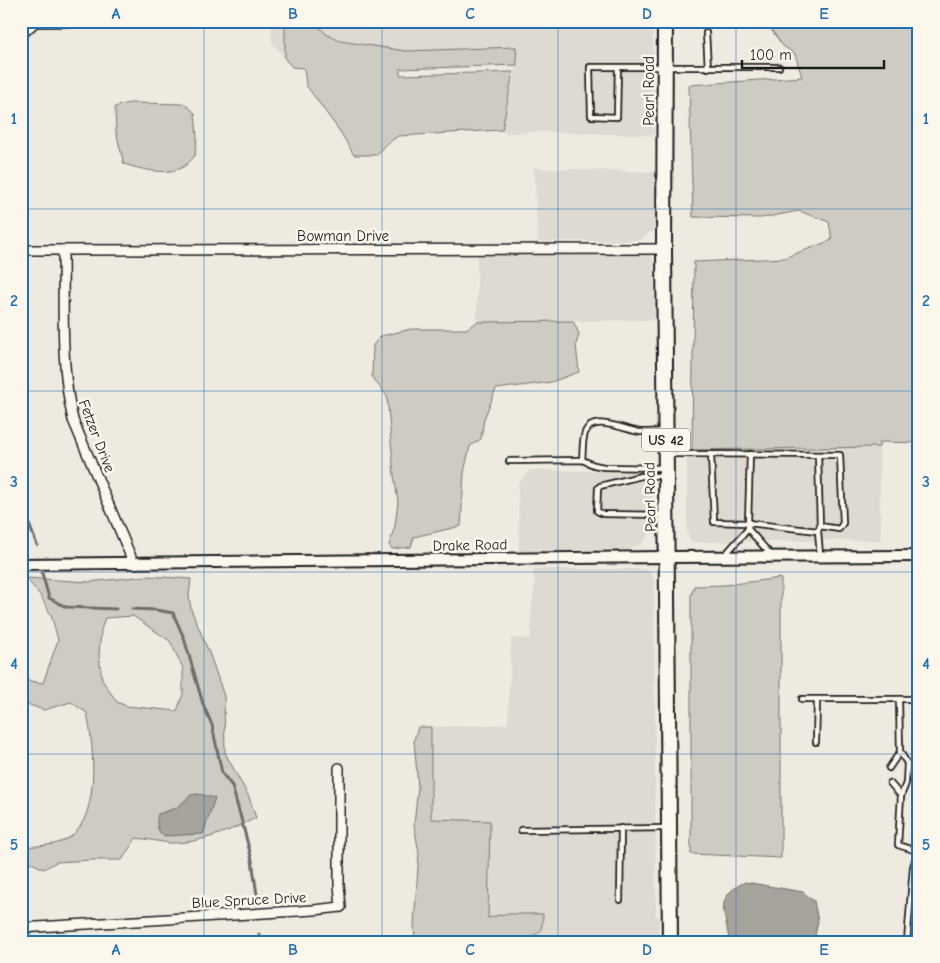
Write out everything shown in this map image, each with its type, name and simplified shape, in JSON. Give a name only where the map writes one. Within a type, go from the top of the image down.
[{"type":"main road","name":"Pearl Road","points":[[665,21],[664,249],[670,942]]},
{"type":"street","points":[[21,35],[35,22],[138,21]]},
{"type":"street","name":"Bowman Drive","points":[[21,250],[664,249]]},
{"type":"street","name":"Fetzer Drive","points":[[63,250],[64,373],[68,398],[73,420],[134,564]]},
{"type":"street","name":"Drake Road","points":[[21,564],[724,556],[919,556]]},
{"type":"street","name":"Blue Spruce Drive","points":[[21,928],[341,907],[339,885],[339,768]]},
{"type":"lane","points":[[706,33],[708,68]]},
{"type":"lane","points":[[618,67],[617,117],[591,116],[590,67],[618,67],[665,68],[779,67]]},
{"type":"lane","points":[[582,460],[585,433],[588,427],[603,423],[638,432],[666,431]]},
{"type":"lane","points":[[711,454],[714,522],[818,531]]},
{"type":"lane","points":[[667,515],[601,514],[597,511],[598,488],[711,454],[840,455],[843,523],[839,529],[820,526]]},
{"type":"lane","points":[[724,556],[748,526],[750,454]]},
{"type":"lane","points":[[818,455],[820,526],[818,531],[820,556]]},
{"type":"lane","points":[[509,461],[582,460],[604,467],[666,466]]},
{"type":"lane","points":[[748,526],[772,556]]},
{"type":"lane","points":[[802,699],[919,698]]},
{"type":"lane","points":[[899,699],[900,752],[907,763],[906,783],[901,796],[898,845],[918,849],[913,867],[907,942]]},
{"type":"lane","points":[[816,742],[817,700]]},
{"type":"lane","points":[[890,768],[900,752]]},
{"type":"lane","points":[[890,783],[901,796]]},
{"type":"lane","points":[[620,900],[621,828]]},
{"type":"lane","points":[[520,830],[669,828]]},
{"type":"shaded area","points":[[271,21],[653,21],[654,135],[543,132],[503,133],[502,130],[516,65],[400,68],[292,67],[272,43]]},
{"type":"shaded area","points":[[285,21],[314,21],[326,34],[340,41],[406,51],[516,47],[517,65],[400,69],[400,75],[513,72],[502,130],[398,136],[384,146],[377,155],[354,155],[341,133],[306,85],[304,68],[292,67],[285,59]]},
{"type":"shaded area","points":[[765,21],[919,21],[919,443],[880,442],[879,447],[692,450],[694,262],[784,258],[832,240],[829,222],[799,211],[761,218],[693,217],[689,85],[802,77],[795,54],[783,46]]},
{"type":"shaded area","points":[[130,103],[185,104],[195,113],[197,137],[195,156],[183,167],[172,171],[151,171],[124,164],[116,132],[115,107]]},
{"type":"shaded area","points":[[534,168],[658,172],[653,230],[641,240],[538,242]]},
{"type":"shaded area","points":[[638,252],[651,255],[654,263],[655,320],[477,322],[477,253]]},
{"type":"shaded area","points":[[573,321],[579,334],[576,345],[579,372],[551,382],[496,389],[484,419],[481,439],[470,446],[464,472],[461,526],[414,537],[411,547],[392,549],[389,545],[395,526],[398,501],[387,396],[372,377],[373,345],[381,336],[411,329],[466,329],[477,322]]},
{"type":"shaded area","points":[[879,447],[881,540],[692,542],[687,534],[687,450]]},
{"type":"shaded area","points":[[530,470],[654,472],[653,521],[650,533],[641,544],[627,550],[519,551],[518,484]]},
{"type":"shaded area","points":[[533,569],[643,569],[650,572],[654,580],[656,916],[659,916],[658,942],[484,942],[490,821],[431,819],[431,727],[508,724],[511,638],[531,639],[531,612],[535,583]]},
{"type":"shaded area","points":[[147,576],[191,579],[189,596],[191,609],[224,696],[225,753],[249,797],[256,818],[225,832],[194,841],[171,843],[136,838],[122,860],[56,862],[44,869],[21,858],[21,847],[59,843],[76,832],[84,819],[90,802],[93,764],[92,745],[87,713],[71,702],[44,710],[21,702],[21,680],[43,683],[58,640],[51,615],[40,595],[26,578],[88,582]],"holes":[[[133,616],[170,641],[183,668],[183,694],[177,711],[126,706],[117,702],[102,680],[99,655],[101,630],[105,618]]]},
{"type":"shaded area","points":[[781,578],[781,858],[691,854],[691,596],[694,586],[725,585]]},
{"type":"shaded area","points":[[418,727],[431,727],[431,819],[490,821],[488,918],[504,914],[543,914],[542,928],[538,933],[521,942],[415,942],[414,924],[419,853],[414,825],[418,787],[414,740]]},
{"type":"shaded area","points":[[198,794],[215,798],[203,834],[163,836],[157,825],[158,814],[176,808],[191,795]]},
{"type":"shaded area","points":[[745,882],[803,892],[814,901],[818,921],[815,936],[810,942],[729,942],[724,915],[724,901],[734,888]]},
{"type":"waterway","points":[[21,513],[29,524],[37,545]]},
{"type":"waterway","points":[[42,573],[49,598],[66,607],[116,609]]},
{"type":"waterway","points":[[132,609],[173,613],[184,638],[203,704],[212,725],[222,773],[232,786],[252,860],[257,895]]},
{"type":"waterway","points":[[259,934],[260,942]]}]
